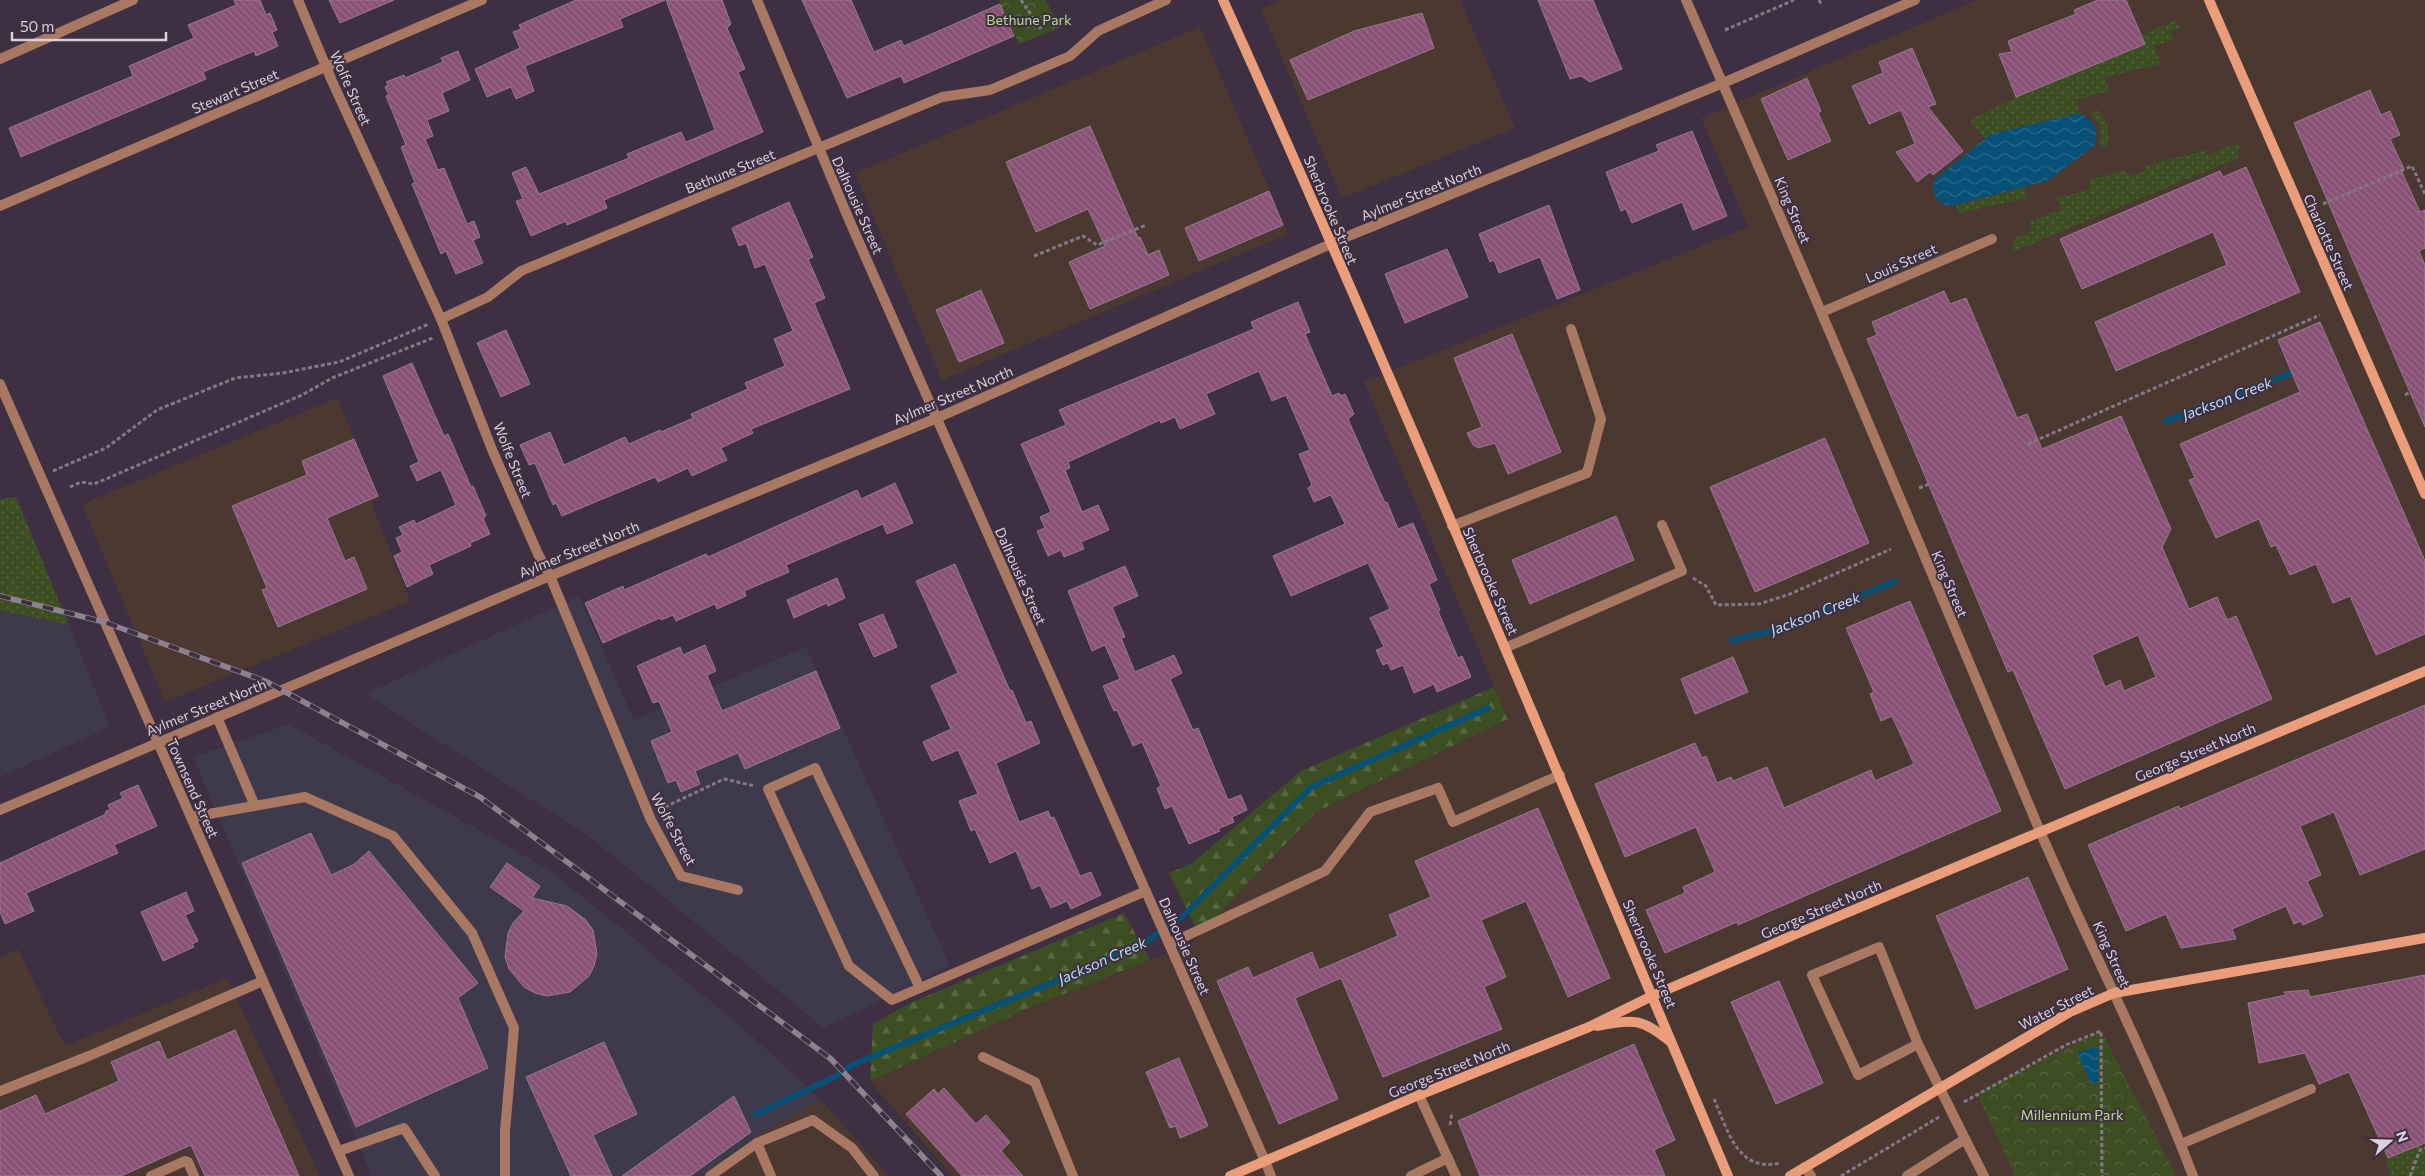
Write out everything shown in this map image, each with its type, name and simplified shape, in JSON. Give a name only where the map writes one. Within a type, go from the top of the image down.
[{"type":"main road","name":"Sherbrooke Street","points":[[1223,0],[1331,244],[1560,775],[1728,1176]]},
{"type":"main road","name":"Charlotte Street","points":[[2209,0],[2425,494]]},
{"type":"main road","name":"George Street North","points":[[1230,1176],[1419,1095],[1589,1027],[1652,996],[2425,672]]},
{"type":"main road","name":"Water Street","points":[[1790,1176],[1808,1172],[1940,1087],[2070,1012],[2114,993],[2425,938]]},
{"type":"main road","points":[[1589,1027],[1624,1021],[1645,1023],[1672,1042]]},
{"type":"street","points":[[0,59],[133,0]]},
{"type":"street","name":"Wolfe Street","points":[[298,0],[326,67],[441,319],[497,461],[538,554],[550,576],[651,820],[681,876],[738,890]]},
{"type":"street","name":"Stewart Street","points":[[0,206],[482,0]]},
{"type":"street","name":"Dalhousie Street","points":[[756,0],[819,150],[1271,1176]]},
{"type":"street","name":"Bethune Street","points":[[441,319],[488,297],[521,271],[819,150],[942,97],[990,90],[1070,56],[1098,31],[1166,0]]},
{"type":"street","name":"King Street","points":[[1686,0],[1822,312],[2041,832],[2181,1144],[2193,1176]]},
{"type":"street","name":"Aylmer Street North","points":[[0,810],[550,576],[937,418],[1331,244],[1723,82],[1915,0]]},
{"type":"street","name":"Louis Street","points":[[1822,312],[1992,238]]},
{"type":"street","points":[[1452,526],[1587,473],[1602,420],[1571,329]]},
{"type":"street","name":"Townsend Street","points":[[0,384],[350,1176]]},
{"type":"street","points":[[1505,648],[1682,571],[1662,525]]},
{"type":"street","points":[[217,717],[256,806]]},
{"type":"street","points":[[920,988],[815,768],[768,789],[849,966],[892,1000],[920,988],[1146,891]]},
{"type":"street","points":[[1170,947],[1325,871],[1370,812],[1438,788],[1453,822],[1560,775]]},
{"type":"street","points":[[192,817],[305,797],[392,836],[472,933],[514,1028],[505,1131],[505,1176]]},
{"type":"street","points":[[1918,1044],[1858,1075],[1812,975],[1879,948],[1918,1044],[1984,1176]]},
{"type":"street","points":[[0,1091],[89,1056],[263,981]]},
{"type":"street","points":[[983,1057],[1035,1082],[1072,1176]]},
{"type":"street","points":[[2181,1144],[2311,1089]]},
{"type":"street","points":[[1419,1095],[1456,1176]]},
{"type":"street","points":[[710,1176],[757,1143],[814,1120],[852,1148],[874,1176]]},
{"type":"street","points":[[339,1151],[404,1128],[435,1176]]},
{"type":"street","points":[[1907,1176],[1965,1139]]},
{"type":"street","points":[[757,1143],[771,1176]]},
{"type":"street","points":[[1410,1176],[1448,1158]]},
{"type":"street","points":[[151,1176],[185,1161],[188,1162],[194,1176]]},
{"type":"path","points":[[1021,0],[1041,29]]},
{"type":"path","points":[[1725,30],[1794,0]]},
{"type":"path","points":[[1819,0],[1822,6]]},
{"type":"path","points":[[2323,204],[2412,166],[2425,194]]},
{"type":"path","points":[[1034,256],[1082,236],[1097,245],[1146,225]]},
{"type":"path","points":[[2028,444],[2320,315]]},
{"type":"path","points":[[40,475],[106,448],[157,410],[235,378],[283,373],[339,362],[441,319]]},
{"type":"path","points":[[70,487],[81,482],[94,484],[302,395],[332,378],[446,333]]},
{"type":"path","points":[[2405,395],[2409,393]]},
{"type":"path","points":[[1919,488],[1929,484]]},
{"type":"path","points":[[1682,571],[1706,586],[1716,604],[1759,604],[1790,594],[1891,549]]},
{"type":"path","points":[[665,807],[724,779],[768,789]]},
{"type":"path","points":[[1841,1176],[1950,1110],[2066,1045],[2101,1031],[2102,1176]]},
{"type":"path","points":[[1711,1092],[1737,1151],[1747,1158],[1764,1164],[1779,1164],[1787,1160]]},
{"type":"path","points":[[2410,1176],[2420,1150],[2425,1148]]},
{"type":"shaded area","points":[[1281,0],[1460,0],[1515,128],[1342,198],[1261,9]]},
{"type":"shaded area","points":[[1977,0],[2425,0],[2425,1176],[2176,1176],[1978,1093],[2015,1176],[952,1176],[870,1081],[1031,1007],[1192,943],[1316,812],[1508,719],[1364,382],[1748,227],[1701,118]]},
{"type":"shaded area","points":[[1200,27],[1288,234],[942,380],[855,173]]},
{"type":"shaded area","points":[[337,398],[380,498],[371,502],[410,601],[165,702],[82,504]]},
{"type":"shaded area","points":[[579,596],[634,720],[806,647],[950,966],[824,1028],[590,837],[365,694]]},
{"type":"shaded area","points":[[0,610],[69,625],[110,727],[0,777]]},
{"type":"shaded area","points":[[289,724],[550,870],[744,1029],[820,1099],[765,1131],[700,1176],[372,1176],[193,757]]},
{"type":"shaded area","points":[[18,949],[65,1046],[227,978],[320,1176],[0,1176],[0,957]]},
{"type":"shaded area","points":[[820,1099],[889,1176],[700,1176],[765,1131]]},
{"type":"green space","name":"Bethune Park","points":[[999,0],[1046,0],[1059,28],[1019,44]]},
{"type":"green space","points":[[2176,20],[2179,28],[2170,31],[2174,40],[2154,46],[2161,64],[2105,77],[2109,91],[2077,100],[2079,113],[1991,134],[1985,139],[1970,120],[2016,97],[2145,44],[2141,35]]},
{"type":"green space","points":[[2097,109],[2108,127],[2106,148],[2098,145],[2100,129],[2091,115]]},
{"type":"green space","points":[[2240,142],[2238,158],[2012,252],[2014,239],[2032,230],[2029,221],[2060,210],[2057,198],[2091,189],[2089,180],[2126,170],[2128,176],[2146,171],[2144,166],[2205,150],[2208,155]]},
{"type":"green space","points":[[2025,187],[2027,198],[1959,213],[1956,205]]},
{"type":"green space","points":[[16,497],[69,625],[0,610],[0,499]]},
{"type":"green space","points":[[1494,687],[1508,719],[1316,812],[1199,935],[1169,873],[1191,864],[1301,771]]},
{"type":"green space","points":[[1124,913],[1150,960],[1031,1007],[870,1081],[873,1024],[910,1003]]},
{"type":"green space","name":"Millennium Park","points":[[2101,1031],[2176,1176],[2015,1176],[1977,1093]]},
{"type":"green space","points":[[2425,1143],[2425,1176],[2392,1176],[2385,1160]]},
{"type":"water","points":[[2079,113],[2091,122],[2096,130],[2094,146],[2047,181],[1950,206],[1945,205],[1935,197],[1933,189],[1935,179],[1991,134]]},
{"type":"water","points":[[2091,1048],[2099,1048],[2098,1082],[2091,1084],[2078,1055],[2079,1052]]},
{"type":"building","points":[[234,0],[260,0],[266,15],[270,13],[277,30],[272,32],[278,46],[256,56],[254,51],[203,72],[206,79],[21,157],[9,128],[133,76],[129,66],[194,38],[188,25],[236,5]]},
{"type":"building","points":[[329,0],[394,0],[340,23]]},
{"type":"building","points":[[576,0],[665,0],[620,19],[623,27],[525,66],[534,91],[516,99],[511,87],[487,97],[475,69],[520,48],[513,32],[521,29],[519,25]]},
{"type":"building","points":[[666,0],[722,0],[731,24],[727,28],[745,69],[738,72],[763,132],[604,200],[607,208],[567,225],[566,221],[531,236],[516,201],[523,199],[512,173],[526,167],[539,194],[629,158],[627,154],[681,132],[686,142],[715,130]]},
{"type":"building","points":[[802,0],[851,0],[874,52],[901,40],[904,46],[1000,4],[1014,36],[904,83],[901,76],[847,98]]},
{"type":"building","points":[[1538,0],[1593,0],[1622,69],[1590,82],[1581,76],[1570,79]]},
{"type":"building","points":[[2098,0],[2126,0],[2145,44],[2016,97],[1999,54],[2012,52],[2008,41],[2076,14],[2074,10]]},
{"type":"building","points":[[1422,13],[1434,48],[1308,100],[1290,60],[1354,31]]},
{"type":"building","points":[[1912,48],[1936,104],[1928,107],[1963,151],[1933,175],[1930,172],[1917,182],[1896,152],[1915,144],[1901,110],[1869,124],[1852,86],[1883,73],[1879,62]]},
{"type":"building","points":[[458,51],[470,80],[442,93],[449,111],[427,120],[433,136],[425,139],[438,170],[444,168],[467,224],[474,221],[480,237],[473,240],[483,263],[456,274],[446,251],[441,254],[412,184],[415,183],[401,147],[406,145],[386,96],[389,95],[385,87],[388,85],[386,82],[404,75],[405,78],[443,62],[441,58]]},
{"type":"building","points":[[1807,78],[1821,111],[1818,113],[1831,141],[1788,160],[1761,99]]},
{"type":"building","points":[[2370,90],[2381,115],[2390,111],[2400,135],[2390,139],[2404,169],[2401,170],[2420,212],[2425,210],[2425,248],[2419,251],[2425,265],[2425,427],[2294,123]]},
{"type":"building","points":[[1090,126],[1138,238],[1140,237],[1148,255],[1159,250],[1169,275],[1090,309],[1069,262],[1105,246],[1088,209],[1036,232],[1006,162]]},
{"type":"building","points":[[1692,131],[1727,216],[1693,230],[1682,202],[1632,223],[1626,209],[1621,211],[1606,172],[1659,151],[1656,145]]},
{"type":"building","points":[[2246,167],[2300,292],[2116,371],[2095,322],[2227,265],[2213,232],[2082,289],[2060,239],[2220,171],[2223,177]]},
{"type":"building","points":[[1269,191],[1283,225],[1199,261],[1185,228]]},
{"type":"building","points":[[789,202],[813,257],[808,259],[825,298],[814,303],[850,389],[751,429],[753,433],[721,448],[727,460],[692,476],[688,468],[658,482],[655,477],[562,516],[556,503],[553,505],[535,463],[529,465],[520,445],[550,432],[564,465],[625,437],[629,444],[693,418],[691,414],[748,389],[745,383],[785,366],[774,339],[793,331],[765,264],[755,268],[746,243],[739,246],[732,228]]},
{"type":"building","points":[[1549,205],[1580,290],[1557,299],[1540,257],[1499,273],[1494,260],[1490,262],[1479,234]]},
{"type":"building","points":[[1447,249],[1468,297],[1405,323],[1385,274]]},
{"type":"building","points":[[981,290],[1004,343],[959,362],[936,310]]},
{"type":"building","points":[[1944,291],[1950,304],[1966,298],[2017,418],[2027,414],[2042,449],[2121,416],[2171,529],[2162,547],[2189,609],[2217,597],[2227,620],[2236,616],[2272,699],[2065,789],[2013,670],[2008,672],[1867,339],[1877,335],[1872,322]],"holes":[[[2138,635],[2156,677],[2124,691],[2120,680],[2105,687],[2092,655]]]},
{"type":"building","points":[[1298,302],[1310,332],[1305,334],[1332,396],[1339,393],[1341,396],[1345,394],[1354,414],[1348,419],[1398,529],[1413,523],[1437,580],[1429,584],[1440,610],[1438,611],[1458,658],[1462,656],[1471,677],[1437,692],[1434,684],[1414,693],[1403,665],[1391,670],[1388,663],[1383,665],[1376,650],[1384,647],[1370,618],[1390,609],[1368,563],[1291,596],[1273,556],[1345,524],[1331,495],[1314,502],[1308,488],[1312,485],[1299,454],[1310,450],[1286,395],[1272,401],[1259,371],[1206,394],[1215,414],[1180,429],[1175,417],[1161,423],[1160,420],[1068,462],[1070,468],[1065,470],[1082,512],[1098,505],[1109,530],[1081,542],[1084,549],[1064,557],[1061,550],[1048,556],[1037,531],[1045,528],[1040,517],[1051,512],[1021,444],[1066,425],[1059,410],[1254,329],[1251,322]]},
{"type":"building","points":[[2320,322],[2425,561],[2425,634],[2376,655],[2350,596],[2333,603],[2316,564],[2290,575],[2276,545],[2271,547],[2259,519],[2216,538],[2189,480],[2195,478],[2180,444],[2300,392],[2278,340]]},
{"type":"building","points":[[506,330],[530,384],[501,397],[477,343]]},
{"type":"building","points":[[1512,334],[1561,452],[1508,474],[1495,443],[1478,448],[1473,445],[1467,433],[1482,427],[1454,358]]},
{"type":"building","points":[[412,363],[444,436],[448,434],[471,487],[473,486],[486,516],[483,518],[490,534],[470,543],[471,546],[429,565],[433,574],[407,587],[394,556],[402,552],[396,538],[403,535],[399,527],[414,520],[416,524],[456,505],[441,470],[417,481],[410,466],[419,462],[383,376]]},
{"type":"building","points":[[1825,438],[1869,543],[1755,592],[1710,487]]},
{"type":"building","points":[[354,439],[378,496],[327,518],[345,561],[354,557],[367,589],[278,627],[262,590],[267,588],[232,506],[307,475],[302,461]]},
{"type":"building","points":[[895,483],[913,523],[887,534],[883,524],[786,565],[789,572],[744,591],[746,596],[717,609],[715,604],[676,621],[673,615],[661,620],[660,618],[603,643],[585,603],[623,586],[624,590],[706,554],[708,557],[857,490],[861,499]]},
{"type":"building","points":[[1616,516],[1634,560],[1530,604],[1512,560]]},
{"type":"building","points":[[955,564],[1010,691],[1012,690],[1026,723],[1031,721],[1040,743],[996,763],[1019,822],[1048,811],[1051,818],[1054,817],[1080,876],[1091,872],[1101,895],[1071,909],[1067,901],[1051,908],[1040,885],[1032,889],[1016,851],[990,863],[975,829],[971,831],[959,801],[978,794],[958,750],[932,761],[923,742],[951,729],[931,686],[958,673],[916,581]]},
{"type":"building","points":[[1125,566],[1138,596],[1112,607],[1125,637],[1121,638],[1135,672],[1174,655],[1182,673],[1170,679],[1193,730],[1198,728],[1228,800],[1241,795],[1247,810],[1232,817],[1234,822],[1218,829],[1220,831],[1189,844],[1172,806],[1165,809],[1157,788],[1161,786],[1142,742],[1133,746],[1117,710],[1114,711],[1103,686],[1120,679],[1105,645],[1092,651],[1068,591]]},
{"type":"building","points":[[837,578],[845,598],[828,606],[827,603],[794,618],[787,600]]},
{"type":"building","points":[[1910,601],[2001,811],[1738,925],[1737,922],[1665,953],[1646,910],[1685,893],[1683,887],[1715,872],[1696,827],[1625,857],[1595,784],[1695,743],[1702,758],[1706,756],[1717,783],[1731,777],[1733,781],[1767,767],[1784,808],[1871,770],[1875,781],[1914,764],[1892,716],[1881,721],[1870,694],[1874,692],[1846,628]]},
{"type":"building","points":[[883,614],[897,647],[874,657],[859,624]]},
{"type":"building","points":[[705,645],[716,671],[707,675],[722,711],[816,671],[840,728],[745,769],[738,753],[695,771],[700,784],[681,792],[676,780],[668,783],[651,741],[672,732],[659,701],[653,703],[637,666],[680,647],[683,655]]},
{"type":"building","points":[[1733,657],[1748,692],[1695,714],[1681,679]]},
{"type":"building","points":[[2425,705],[2425,849],[2360,875],[2334,812],[2300,826],[2321,875],[2307,881],[2323,916],[2303,925],[2301,921],[2294,924],[2286,906],[2232,929],[2236,939],[2181,948],[2166,914],[2126,931],[2088,845],[2179,806],[2180,809]]},
{"type":"building","points":[[138,785],[157,826],[114,845],[118,853],[26,893],[34,911],[5,924],[0,912],[0,863],[106,814],[105,812],[110,809],[108,805],[123,798],[120,793]]},
{"type":"building","points":[[1538,808],[1610,978],[1568,997],[1526,901],[1481,920],[1506,977],[1484,987],[1502,1029],[1383,1077],[1341,978],[1295,998],[1338,1099],[1279,1124],[1217,981],[1248,967],[1253,978],[1312,952],[1319,970],[1398,936],[1389,915],[1431,897],[1415,861]]},
{"type":"building","points":[[311,833],[331,875],[353,865],[369,851],[478,983],[458,998],[488,1068],[356,1127],[242,863]]},
{"type":"building","points":[[507,863],[540,886],[532,898],[567,906],[586,920],[593,930],[597,954],[594,966],[589,976],[570,992],[547,996],[535,993],[524,987],[509,969],[505,957],[508,933],[513,923],[524,911],[490,887]]},
{"type":"building","points":[[2028,877],[2068,969],[1976,1009],[1936,916]]},
{"type":"building","points":[[186,892],[194,911],[185,915],[198,941],[192,944],[194,947],[163,961],[141,912]]},
{"type":"building","points":[[2425,975],[2425,1143],[2388,1158],[2349,1072],[2319,1084],[2305,1053],[2259,1063],[2248,1003],[2286,995],[2284,992],[2308,990],[2310,997]]},
{"type":"building","points":[[1779,981],[1823,1083],[1776,1104],[1731,1002]]},
{"type":"building","points":[[235,1030],[299,1176],[205,1176],[191,1145],[121,1176],[0,1176],[0,1111],[36,1095],[45,1114],[119,1081],[111,1062],[159,1041],[167,1060]]},
{"type":"building","points":[[604,1042],[637,1114],[593,1135],[612,1176],[571,1176],[526,1077]]},
{"type":"building","points":[[1634,1044],[1675,1140],[1654,1150],[1665,1176],[1480,1176],[1458,1121]]},
{"type":"building","points":[[1179,1058],[1208,1126],[1180,1138],[1176,1126],[1170,1128],[1146,1072]]},
{"type":"building","points":[[944,1088],[976,1124],[986,1115],[1010,1142],[1001,1151],[1023,1176],[962,1176],[906,1114],[934,1089],[938,1094]]},
{"type":"building","points":[[734,1096],[751,1132],[690,1176],[622,1176]]},
{"type":"waterway","name":"Jackson Creek","points":[[2166,421],[2289,374]]},
{"type":"waterway","name":"Jackson Creek","points":[[1732,640],[1780,629],[1895,581]]},
{"type":"waterway","name":"Jackson Creek","points":[[756,1114],[836,1076],[854,1064],[1140,946],[1184,915],[1311,787],[1488,708]]},
{"type":"railway","points":[[0,596],[104,622],[265,681],[480,797],[831,1059],[941,1176]]}]
